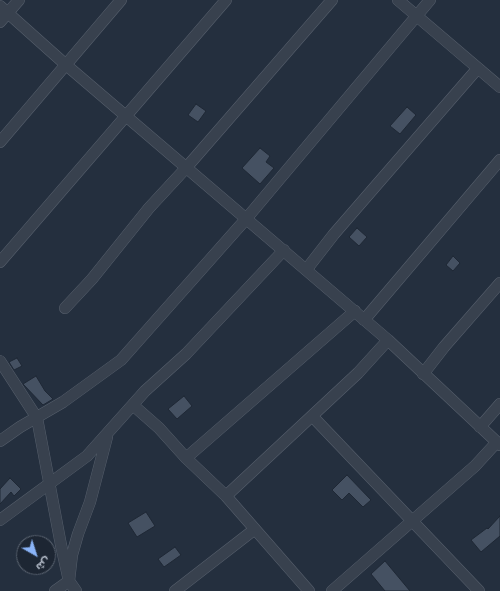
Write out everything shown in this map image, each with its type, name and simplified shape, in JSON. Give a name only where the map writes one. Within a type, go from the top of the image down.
[{"type":"street","points":[[0,22],[4,10],[18,0]]},
{"type":"street","points":[[0,142],[121,0]]},
{"type":"street","points":[[0,262],[226,0]]},
{"type":"street","points":[[65,308],[92,279],[149,208],[186,168],[332,0]]},
{"type":"street","points":[[398,0],[500,86]]},
{"type":"street","points":[[0,441],[77,392],[121,360],[246,219],[430,0]]},
{"type":"street","points":[[4,10],[186,168],[355,311],[498,443],[475,466],[332,591]]},
{"type":"street","points":[[306,270],[334,234],[478,68]]},
{"type":"street","points":[[364,320],[500,160]]},
{"type":"street","points":[[0,520],[87,456],[108,435],[146,391],[186,354],[284,250]]},
{"type":"street","points":[[424,374],[444,347],[500,283]]},
{"type":"street","points":[[186,458],[355,311]]},
{"type":"street","points":[[226,496],[313,417],[358,373],[388,340]]},
{"type":"street","points":[[0,362],[37,418],[69,581],[76,591]]},
{"type":"street","points":[[480,427],[500,404]]},
{"type":"street","points":[[134,406],[159,428],[186,458],[226,496],[309,591]]},
{"type":"street","points":[[313,417],[478,591]]},
{"type":"street","points":[[55,591],[69,581],[72,555],[90,502],[108,435]]},
{"type":"street","points":[[175,591],[255,529]]},
{"type":"building","points":[[196,104],[206,111],[198,122],[188,115]]},
{"type":"building","points":[[407,107],[416,115],[400,134],[390,126]]},
{"type":"building","points":[[260,148],[270,156],[266,162],[274,168],[260,184],[242,168]]},
{"type":"building","points":[[357,228],[367,237],[359,246],[349,237]]},
{"type":"building","points":[[453,256],[460,263],[453,271],[446,265]]},
{"type":"building","points":[[17,358],[22,366],[14,370],[9,362]]},
{"type":"building","points":[[36,376],[45,391],[53,399],[43,405],[23,384]]},
{"type":"building","points":[[184,396],[192,406],[177,419],[168,409]]},
{"type":"building","points":[[347,475],[371,500],[363,507],[349,493],[342,500],[332,490]]},
{"type":"building","points":[[10,478],[21,489],[14,496],[11,492],[0,504],[0,489]]},
{"type":"building","points":[[146,512],[155,526],[137,537],[128,523]]},
{"type":"building","points":[[500,516],[500,536],[481,552],[471,540],[487,528],[488,529]]},
{"type":"building","points":[[175,547],[181,555],[164,567],[158,559]]},
{"type":"building","points":[[385,561],[410,591],[385,591],[371,574]]}]
